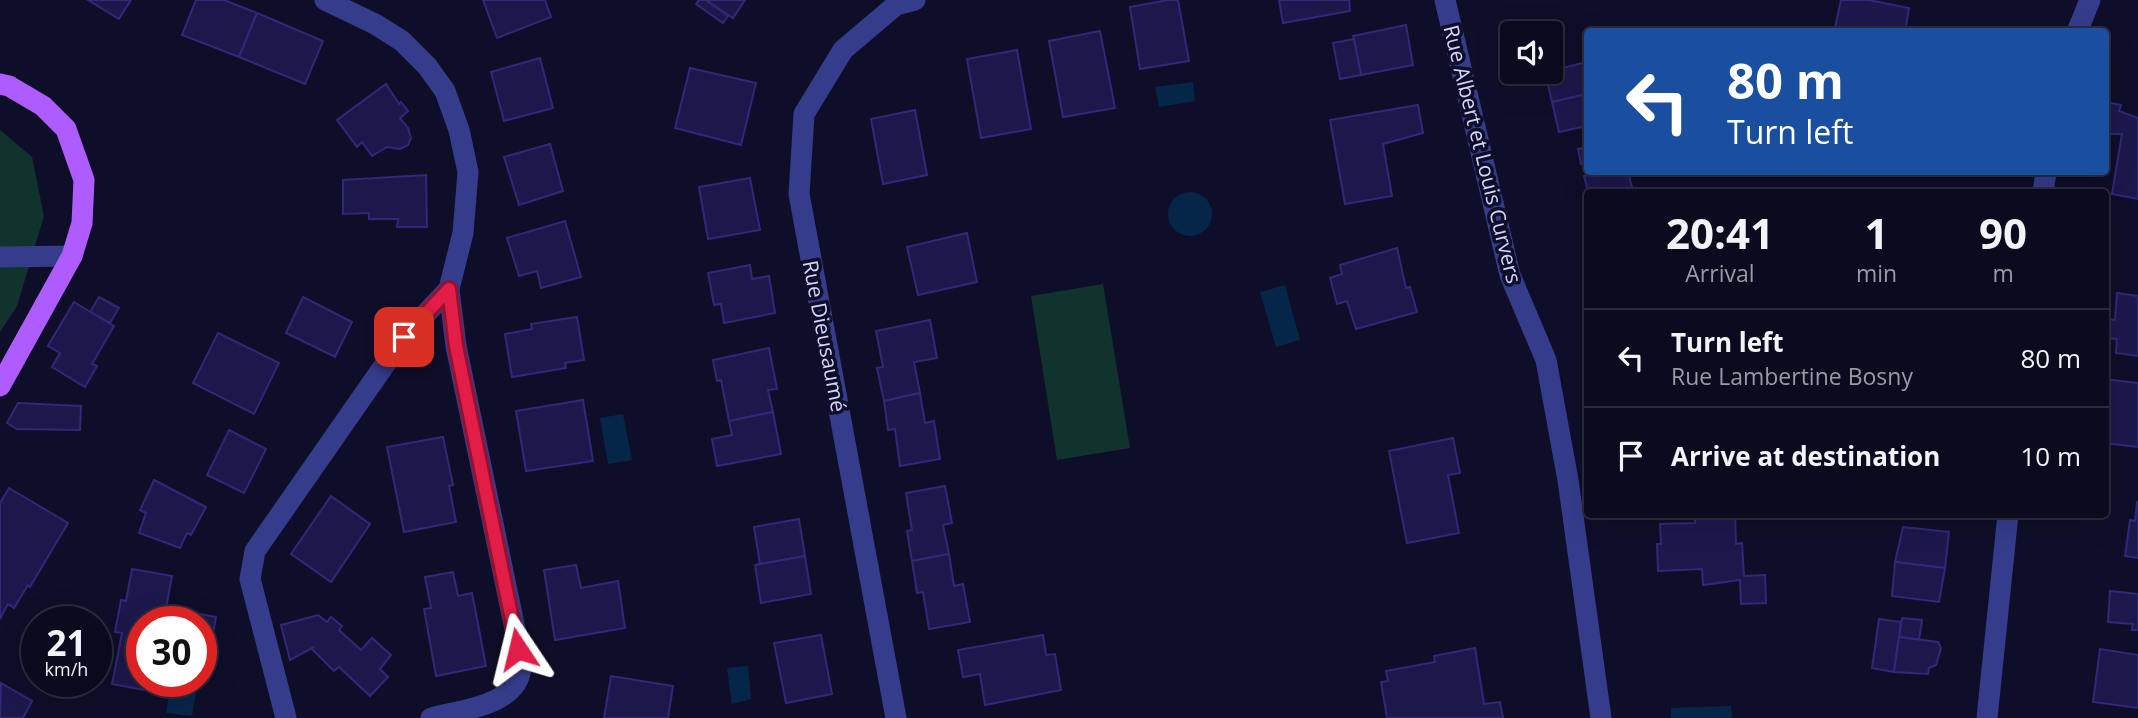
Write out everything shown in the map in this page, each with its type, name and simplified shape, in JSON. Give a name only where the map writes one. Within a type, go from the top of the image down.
[{"type":"main road","points":[[0,84],[9,86],[43,106],[66,129],[84,180],[82,223],[72,256],[0,386]]},
{"type":"street","points":[[325,0],[402,41],[427,65],[445,91],[459,130],[468,172],[463,233],[449,289],[456,346],[521,669],[512,690],[492,702],[431,718]]},
{"type":"street","name":"Rue Dieusaumé","points":[[896,718],[799,194],[804,114],[843,50],[896,5],[915,0]]},
{"type":"street","name":"Rue Albert et Louis Curvers","points":[[1445,0],[1510,275],[1546,360],[1568,480],[1601,718]]},
{"type":"street","points":[[2079,28],[2090,0]]},
{"type":"street","points":[[0,257],[72,256]]},
{"type":"street","points":[[286,718],[250,579],[255,551],[404,337],[449,289]]},
{"type":"street","points":[[1987,718],[2008,518]]},
{"type":"green space","points":[[0,130],[32,157],[44,216],[17,306],[0,332]]},
{"type":"green space","points":[[1103,284],[1130,448],[1057,460],[1031,296]]},
{"type":"water","points":[[1193,82],[1195,101],[1159,107],[1155,87]]},
{"type":"water","points":[[1190,192],[1206,198],[1212,214],[1206,230],[1190,236],[1174,230],[1168,214],[1174,198]]},
{"type":"water","points":[[1285,285],[1300,340],[1276,347],[1260,292]]},
{"type":"water","points":[[623,414],[632,460],[608,464],[600,418]]},
{"type":"water","points":[[748,666],[751,699],[732,704],[727,668]]},
{"type":"water","points":[[168,697],[195,697],[192,716],[166,713]]},
{"type":"water","points":[[1731,706],[1732,718],[1671,718],[1671,708]]},
{"type":"building","points":[[88,0],[131,0],[119,19]]},
{"type":"building","points":[[196,0],[224,0],[257,13],[239,57],[182,35]]},
{"type":"building","points":[[483,0],[545,0],[551,17],[497,38]]},
{"type":"building","points":[[699,0],[706,0],[728,16],[723,23],[696,4]]},
{"type":"building","points":[[706,0],[745,0],[733,18]]},
{"type":"building","points":[[1178,0],[1189,61],[1140,69],[1130,7]]},
{"type":"building","points":[[1279,0],[1349,0],[1350,11],[1283,23]]},
{"type":"building","points":[[1841,0],[1869,0],[1909,8],[1906,28],[1835,28]]},
{"type":"building","points":[[257,13],[323,41],[305,84],[239,57]]},
{"type":"building","points":[[1406,25],[1413,65],[1361,75],[1353,36]]},
{"type":"building","points":[[1100,31],[1115,108],[1063,117],[1049,41]]},
{"type":"building","points":[[1354,39],[1361,75],[1340,79],[1333,43]]},
{"type":"building","points":[[1017,50],[1031,129],[981,138],[967,59]]},
{"type":"building","points":[[540,58],[553,108],[504,121],[491,72]]},
{"type":"building","points":[[1584,63],[1584,95],[1552,102],[1548,84],[1563,84],[1563,68]]},
{"type":"building","points":[[690,68],[756,83],[741,145],[675,128]]},
{"type":"building","points":[[386,84],[399,104],[401,102],[408,111],[400,118],[408,128],[411,138],[408,145],[400,149],[387,147],[372,156],[362,142],[357,147],[337,120]]},
{"type":"building","points":[[1584,95],[1584,127],[1559,132],[1552,102]]},
{"type":"building","points":[[2109,103],[2121,105],[2119,111],[2138,118],[2138,199],[2112,194],[2122,134],[2109,134]]},
{"type":"building","points":[[1418,105],[1423,133],[1383,144],[1392,196],[1345,204],[1330,120]]},
{"type":"building","points":[[915,110],[927,175],[883,184],[871,119]]},
{"type":"building","points":[[550,144],[563,191],[519,205],[504,157]]},
{"type":"building","points":[[1584,148],[1584,163],[1581,164],[1578,149]]},
{"type":"building","points":[[426,175],[427,227],[397,227],[398,219],[369,219],[369,213],[343,214],[343,180]]},
{"type":"building","points":[[1629,175],[1632,189],[1587,189],[1584,176]]},
{"type":"building","points":[[750,178],[760,230],[708,239],[699,187]]},
{"type":"building","points":[[565,221],[581,277],[541,288],[537,271],[519,276],[507,238]]},
{"type":"building","points":[[967,233],[977,282],[918,295],[907,247]]},
{"type":"building","points":[[1397,248],[1406,288],[1410,287],[1417,312],[1356,329],[1347,301],[1337,304],[1330,278],[1342,274],[1340,265]]},
{"type":"building","points":[[750,265],[752,279],[769,276],[775,313],[724,323],[721,304],[714,305],[708,273]]},
{"type":"building","points":[[2117,293],[2138,296],[2138,356],[2116,353],[2117,339],[2109,338],[2109,319],[2115,320]]},
{"type":"building","points":[[99,297],[119,308],[110,323],[90,312]]},
{"type":"building","points":[[303,297],[352,322],[335,357],[286,333]]},
{"type":"building","points":[[74,302],[114,326],[92,364],[97,366],[85,387],[52,367],[60,353],[48,346]]},
{"type":"building","points":[[577,317],[584,360],[565,363],[566,368],[512,377],[505,334],[532,329],[531,324]]},
{"type":"building","points":[[930,320],[937,358],[914,362],[920,393],[884,401],[877,368],[883,367],[876,331]]},
{"type":"building","points":[[218,333],[279,363],[254,414],[193,383]]},
{"type":"building","points":[[769,348],[777,389],[768,390],[773,412],[729,421],[721,380],[717,381],[713,360]]},
{"type":"building","points":[[2109,379],[2138,383],[2138,447],[2109,443]]},
{"type":"building","points":[[920,393],[925,423],[934,421],[940,459],[900,466],[895,429],[888,430],[884,401]]},
{"type":"building","points":[[583,400],[593,461],[526,471],[516,411]]},
{"type":"building","points":[[18,403],[81,406],[80,430],[17,429],[7,423]]},
{"type":"building","points":[[773,412],[781,454],[717,466],[712,439],[732,435],[729,421]]},
{"type":"building","points":[[229,430],[266,449],[244,493],[207,475]]},
{"type":"building","points":[[443,437],[453,485],[449,486],[456,522],[404,532],[387,447]]},
{"type":"building","points":[[1453,438],[1460,473],[1448,475],[1459,533],[1407,543],[1389,451]]},
{"type":"building","points":[[154,480],[206,507],[191,535],[187,533],[180,548],[139,533],[146,513],[140,510]]},
{"type":"building","points":[[945,486],[952,523],[943,525],[949,554],[912,561],[907,531],[912,530],[906,493]]},
{"type":"building","points":[[9,488],[68,523],[30,587],[28,585],[14,608],[8,604],[0,619],[0,503]]},
{"type":"building","points":[[331,496],[370,524],[331,582],[291,554]]},
{"type":"building","points":[[2137,502],[2138,558],[2125,556],[2130,520],[2135,521]]},
{"type":"building","points":[[1695,518],[1735,518],[1736,544],[1742,543],[1744,576],[1765,575],[1766,603],[1741,604],[1740,580],[1703,585],[1702,569],[1658,571],[1657,544],[1661,544],[1660,524],[1695,523]]},
{"type":"building","points":[[799,519],[805,556],[760,564],[754,527]]},
{"type":"building","points":[[1903,527],[1949,532],[1945,568],[1895,562]]},
{"type":"building","points":[[949,554],[954,586],[963,584],[970,622],[929,629],[923,592],[917,593],[912,561]]},
{"type":"building","points":[[805,556],[811,594],[761,603],[755,565]]},
{"type":"building","points":[[1895,562],[1945,568],[1939,602],[1892,596]]},
{"type":"building","points":[[576,565],[581,588],[618,581],[625,628],[555,640],[544,570]]},
{"type":"building","points":[[132,569],[172,576],[166,606],[126,606],[126,687],[112,684],[122,633],[115,632],[121,600],[126,601]]},
{"type":"building","points":[[453,572],[458,596],[472,593],[486,666],[436,676],[424,609],[431,608],[425,577]]},
{"type":"building","points":[[2110,591],[2138,594],[2138,630],[2132,630],[2133,624],[2108,622]]},
{"type":"building","points":[[318,615],[327,622],[331,617],[342,626],[339,630],[361,650],[372,638],[391,655],[380,669],[388,677],[370,696],[339,667],[334,671],[312,649],[314,647],[290,660],[281,625]]},
{"type":"building","points":[[1902,618],[1922,620],[1919,640],[1899,637]]},
{"type":"building","points":[[1879,619],[1901,622],[1894,672],[1872,668]]},
{"type":"building","points":[[821,635],[832,694],[786,703],[774,643]]},
{"type":"building","points":[[1043,635],[1046,655],[1055,654],[1061,690],[985,705],[980,674],[963,677],[958,650]]},
{"type":"building","points":[[1899,637],[1938,642],[1941,648],[1936,665],[1929,668],[1928,674],[1894,672]]},
{"type":"building","points":[[1475,648],[1484,704],[1500,702],[1503,718],[1387,718],[1381,682],[1388,681],[1386,671],[1435,662],[1434,656]]},
{"type":"building","points":[[2100,649],[2138,655],[2138,708],[2093,702]]},
{"type":"building","points":[[611,676],[673,686],[668,718],[604,718]]},
{"type":"building","points":[[1,683],[32,701],[23,718],[0,718]]},
{"type":"route","points":[[404,337],[449,289],[456,346],[518,649]]}]
